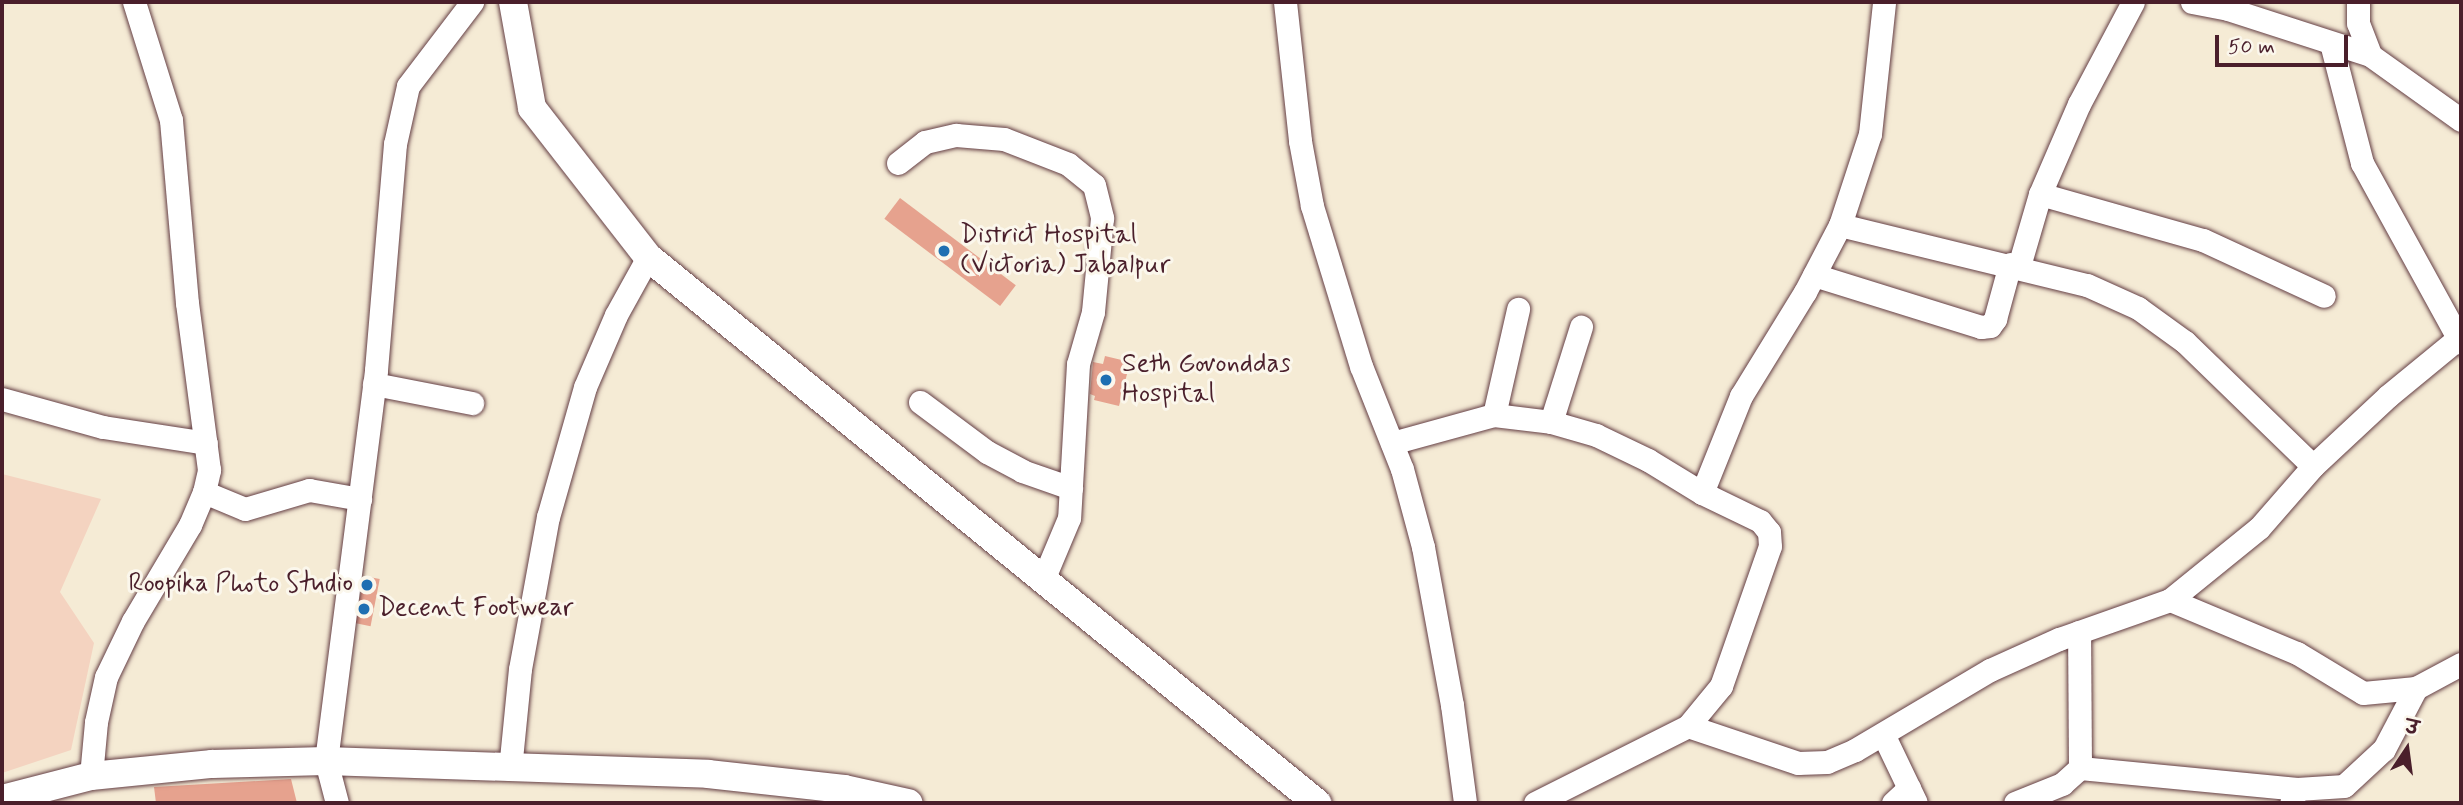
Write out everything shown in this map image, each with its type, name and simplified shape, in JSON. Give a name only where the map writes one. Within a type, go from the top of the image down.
[{"type":"main road","points":[[513,2],[532,108],[648,257],[1317,803]]},
{"type":"main road","points":[[2,799],[91,776],[212,764],[326,761],[708,774],[844,789],[908,803]]},
{"type":"street","points":[[91,776],[96,722],[106,677],[133,621],[190,525],[204,492],[209,470],[187,303],[180,185],[171,120],[134,2]]},
{"type":"street","points":[[337,803],[326,761],[374,384],[395,144],[408,86],[470,2]]},
{"type":"street","points":[[1286,2],[1300,141],[1312,206],[1361,366],[1402,469],[1423,547],[1452,705],[1465,803]]},
{"type":"street","points":[[1702,493],[1741,396],[1814,275],[1840,225],[1870,134],[1884,2]]},
{"type":"street","points":[[1814,275],[1901,304],[1981,327],[1990,326],[1995,319],[2040,194],[2079,104],[2133,2]]},
{"type":"street","points":[[2192,2],[2228,9],[2370,55],[2461,120]]},
{"type":"street","points":[[2358,2],[2358,23],[2370,55]]},
{"type":"street","points":[[1688,726],[1798,762],[1827,762],[1883,734],[1990,670],[2079,632],[2170,600],[2259,528],[2313,466],[2388,397],[2460,340],[2362,163],[2331,43]]},
{"type":"street","points":[[898,163],[925,142],[956,135],[1004,139],[1068,164],[1094,185],[1102,218],[1094,312],[1077,365],[1069,518],[1043,580]]},
{"type":"street","points":[[2040,194],[2203,240],[2325,296]]},
{"type":"street","points":[[1840,225],[2014,265],[2087,285],[2138,309],[2185,342],[2313,466]]},
{"type":"street","points":[[510,769],[520,669],[548,517],[585,387],[615,315],[648,257]]},
{"type":"street","points":[[1494,415],[1518,309]]},
{"type":"street","points":[[1551,422],[1581,327]]},
{"type":"street","points":[[374,384],[472,403]]},
{"type":"street","points":[[2,399],[103,427],[205,443]]},
{"type":"street","points":[[920,401],[986,452],[1022,471],[1071,488]]},
{"type":"street","points":[[1392,443],[1494,415],[1551,422],[1596,435],[1648,460],[1702,493],[1760,521],[1769,532],[1770,546],[1721,686],[1688,726],[1535,803]]},
{"type":"street","points":[[204,492],[245,509],[309,490],[360,499]]},
{"type":"street","points":[[2170,600],[2297,653],[2363,693],[2416,688],[2461,664]]},
{"type":"street","points":[[2015,803],[2062,784],[2080,768],[2079,632]]},
{"type":"street","points":[[2080,768],[2294,796],[2344,786],[2384,749],[2416,688]]},
{"type":"street","points":[[1883,734],[1906,798]]},
{"type":"shaded area","points":[[2,474],[101,499],[60,592],[94,643],[71,750],[2,773]]},
{"type":"building","points":[[900,198],[1016,285],[1000,306],[884,219]]},
{"type":"building","points":[[1105,356],[1130,362],[1119,406],[1094,400],[1095,396],[1090,394],[1093,362],[1103,364]]},
{"type":"building","name":"Decent Footwear","points":[[364,576],[380,579],[371,626],[355,623]]},
{"type":"building","points":[[291,779],[297,803],[156,803],[154,787]]},
{"type":"place","name":"District Hospital (Victoria) Jabalpur","points":[[944,251]]},
{"type":"place","name":"Seth Govonddas Hospital","points":[[1106,380]]},
{"type":"place","name":"Roopika Photo Studio","points":[[367,585]]},
{"type":"place","name":"Decent Footwear","points":[[364,609]]}]
